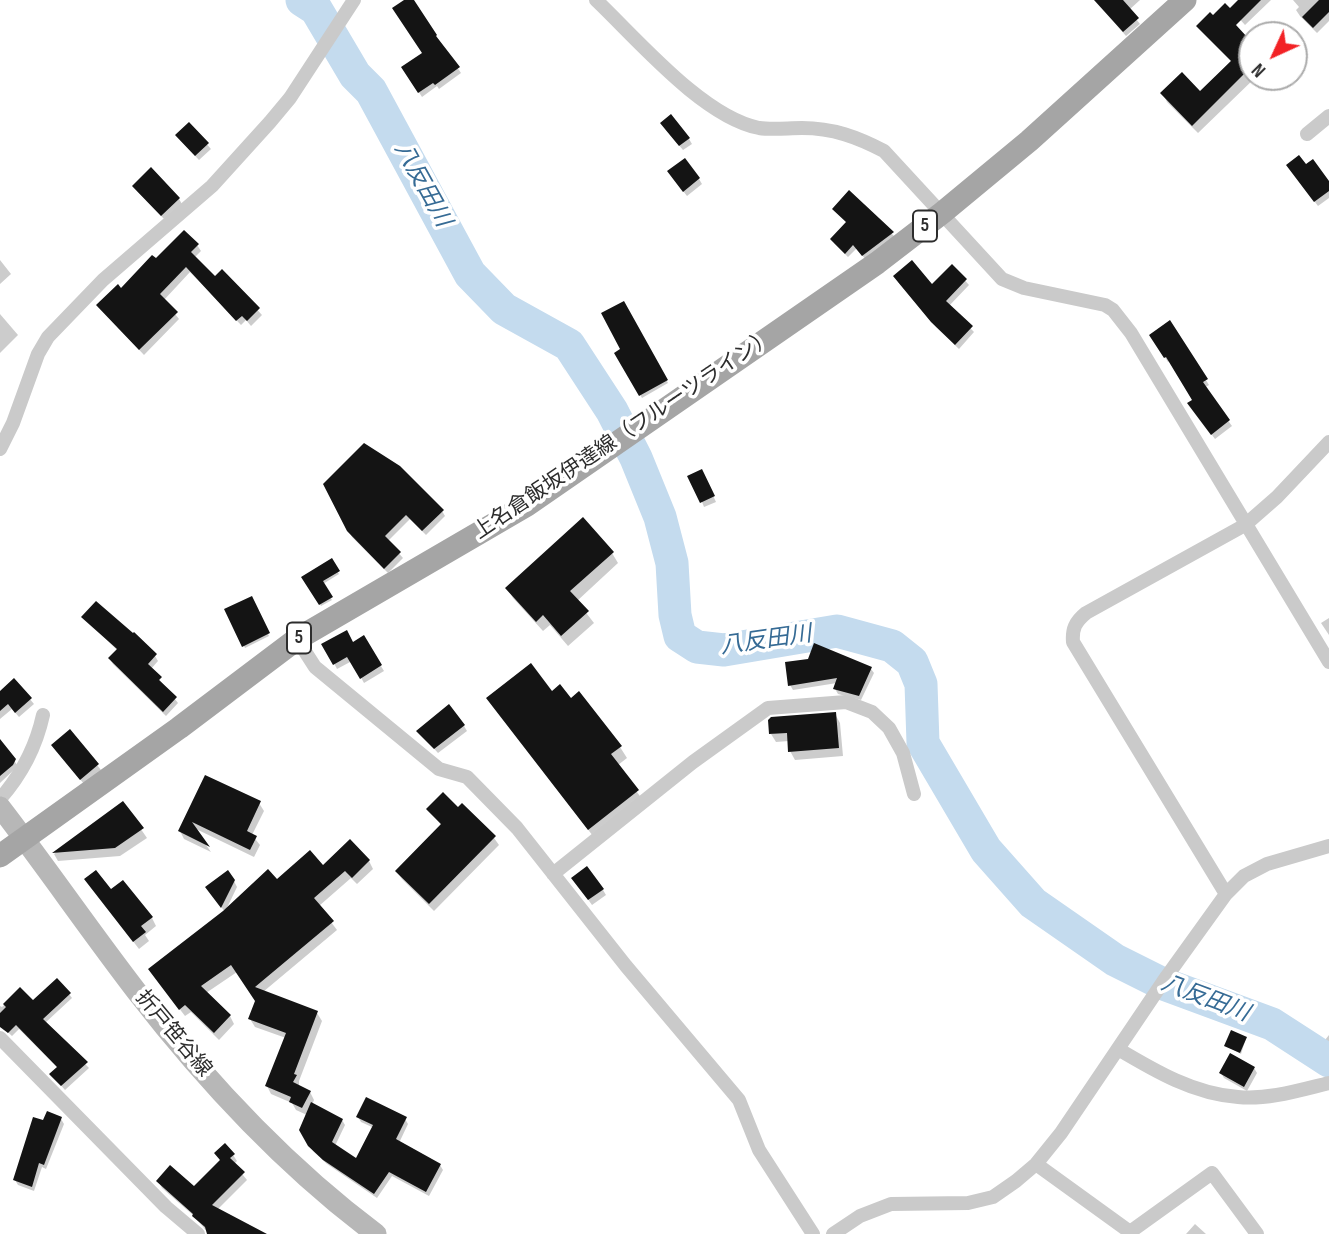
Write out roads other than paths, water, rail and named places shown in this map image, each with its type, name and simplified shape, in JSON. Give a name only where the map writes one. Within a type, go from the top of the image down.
[{"type":"main road","name":"上名倉飯坂伊達線（フルーツライン）","points":[[0,856],[297,639],[527,505],[844,286],[942,213],[1029,141],[1185,0]]},
{"type":"main road","name":"折戸笹谷線","points":[[0,807],[137,993],[197,1063],[243,1115],[299,1170],[338,1206],[376,1234]]},
{"type":"street","points":[[0,449],[13,423],[38,354],[48,337],[103,280],[212,186],[290,98],[355,0]]},
{"type":"street","points":[[596,0],[698,97],[720,112],[761,128],[820,128],[858,138],[884,151],[1002,279],[1056,296],[1097,302],[1113,310],[1131,333],[1329,662]]},
{"type":"street","points":[[1307,134],[1329,116]]},
{"type":"street","points":[[1226,894],[1073,642],[1072,631],[1077,620],[1086,613],[1245,524],[1277,497],[1329,442]]},
{"type":"street","points":[[297,639],[315,667],[439,769],[467,777],[517,828],[626,966],[740,1100],[760,1150],[814,1234]]},
{"type":"street","points":[[553,874],[693,762],[768,708],[846,702],[872,712],[890,728],[903,753],[914,794]]},
{"type":"street","points":[[0,799],[31,754],[43,715]]},
{"type":"street","points":[[833,1234],[860,1216],[891,1204],[968,1203],[993,1196],[1036,1164],[1061,1133],[1226,894],[1244,876],[1267,864],[1329,846]]},
{"type":"street","points":[[0,1038],[166,1207],[198,1234]]},
{"type":"street","points":[[1118,1049],[1162,1075],[1209,1092],[1239,1098],[1266,1096],[1329,1083]]},
{"type":"street","points":[[1036,1164],[1130,1232],[1212,1172],[1257,1234]]},
{"type":"waterway","name":"八反田川","points":[[302,0],[316,9],[355,75],[371,91],[470,274],[504,309],[569,345],[612,411],[636,458],[660,517],[672,563],[675,615],[680,636],[697,647],[724,650],[837,631],[892,646],[912,662],[921,684],[923,743],[986,850],[1033,903],[1115,960],[1161,983],[1272,1024],[1329,1061]]}]
